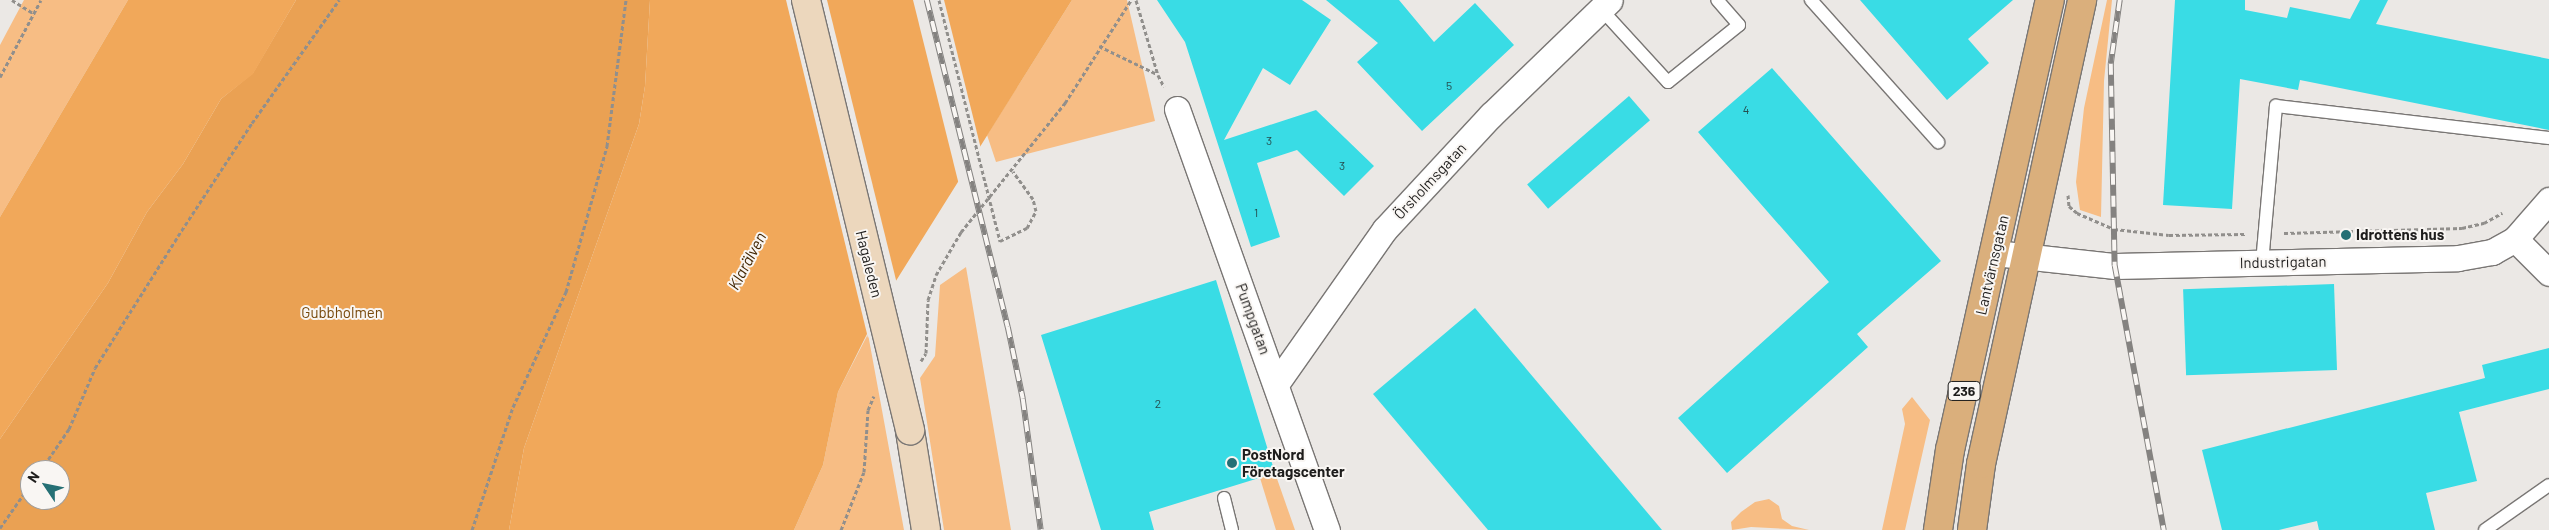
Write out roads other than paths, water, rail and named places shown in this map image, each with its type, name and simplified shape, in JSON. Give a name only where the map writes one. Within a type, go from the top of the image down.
[{"type":"main road","name":"Lantvärnsgatan","points":[[1938,530],[1950,450],[2050,0]]},
{"type":"main road","name":"Lantvärnsgatan","points":[[1972,530],[1981,464],[2082,0]]},
{"type":"street","name":"Hagaleden","points":[[806,0],[910,431],[926,530]]},
{"type":"street","name":"Örsholmsgatan","points":[[1276,384],[1385,229],[1491,115],[1605,5]]},
{"type":"street","name":"Pumpgatan","points":[[1177,109],[1327,530]]},
{"type":"street","name":"Industrigatan","points":[[1995,253],[2115,266],[2458,258],[2492,252],[2515,239],[2549,200]]},
{"type":"street","points":[[2515,239],[2549,273]]},
{"type":"lane","points":[[1605,5],[1668,82],[1739,25],[1716,0]]},
{"type":"lane","points":[[1811,0],[1938,142]]},
{"type":"lane","points":[[2262,263],[2276,106],[2549,138]]},
{"type":"lane","points":[[2485,530],[2549,485]]},
{"type":"lane","points":[[1224,498],[1232,530]]},
{"type":"water","points":[[128,0],[296,0],[253,74],[221,99],[183,164],[147,212],[108,283],[0,439],[0,217]]},
{"type":"water","name":"Klarälven","points":[[650,0],[1072,0],[884,300],[838,392],[823,465],[794,530],[509,530],[524,448],[639,124],[645,86]]},
{"type":"railway","points":[[927,0],[1008,327],[1023,399],[1041,530]]},
{"type":"railway","points":[[2120,0],[2111,64],[2115,266],[2164,530]]},
{"type":"place","name":"Idrottens hus","points":[[2346,235]]},
{"type":"place","name":"PostNord Företagscenter","points":[[1232,463]]},
{"type":"park label","name":"Gubbholmen","points":[[342,313]]}]
